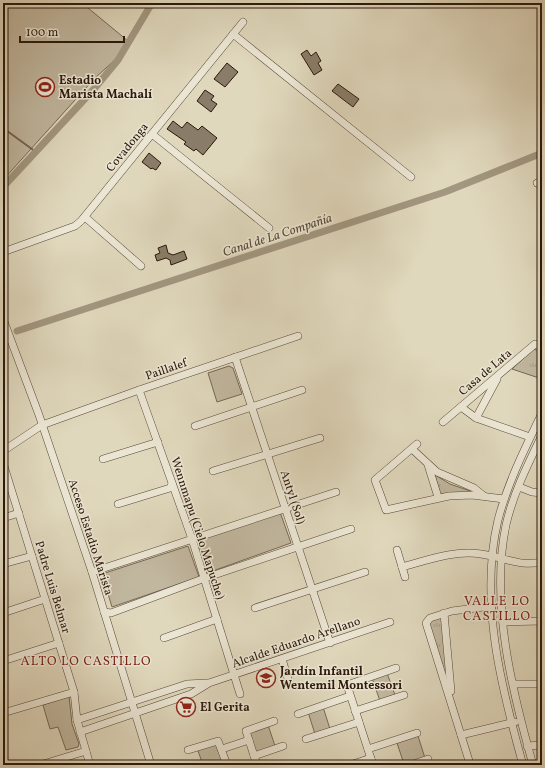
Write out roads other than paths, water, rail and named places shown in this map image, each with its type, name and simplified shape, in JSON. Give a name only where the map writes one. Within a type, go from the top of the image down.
[{"type":"street","name":"Covadonga","points":[[3,252],[75,226],[85,217],[243,22]]},
{"type":"street","points":[[233,34],[411,177]]},
{"type":"street","points":[[152,134],[269,228]]},
{"type":"street","points":[[85,217],[141,266]]},
{"type":"street","name":"Acceso Estadio Marista","points":[[3,319],[42,425],[92,572],[131,702],[152,765]]},
{"type":"street","name":"Paillalef","points":[[3,451],[42,425],[139,390],[298,336]]},
{"type":"street","name":"Casa de Lata","points":[[443,422],[536,344],[542,345]]},
{"type":"street","name":"Antyl (Sol)","points":[[235,357],[330,643]]},
{"type":"street","points":[[476,418],[498,375]]},
{"type":"street","name":"Wennmapu (Cielo Mapuche)","points":[[139,390],[192,539],[240,694]]},
{"type":"street","points":[[195,426],[302,390]]},
{"type":"street","points":[[461,407],[476,418],[530,436]]},
{"type":"street","points":[[523,765],[511,723],[496,647],[492,606],[497,558],[498,520],[504,499],[530,436],[542,413]]},
{"type":"street","points":[[533,765],[521,720],[503,622],[501,584],[497,558],[519,487],[542,435]]},
{"type":"street","points":[[213,471],[320,438]]},
{"type":"street","points":[[103,459],[158,442]]},
{"type":"street","points":[[418,444],[375,480],[386,510],[438,497],[464,495],[504,499]]},
{"type":"street","points":[[412,449],[428,465],[445,476],[474,488],[484,496]]},
{"type":"street","name":"Padre Luis Belmar","points":[[3,463],[74,692],[77,720],[90,765]]},
{"type":"street","points":[[428,465],[438,497]]},
{"type":"street","points":[[118,504],[170,488],[172,484]]},
{"type":"street","points":[[519,487],[532,492],[542,493]]},
{"type":"street","points":[[92,572],[336,492]]},
{"type":"street","points":[[3,518],[19,513]]},
{"type":"street","points":[[104,612],[111,612],[204,578],[350,529]]},
{"type":"street","points":[[397,550],[405,577]]},
{"type":"street","points":[[402,567],[437,557],[465,553],[524,564],[542,562]]},
{"type":"street","points":[[3,564],[32,556]]},
{"type":"street","points":[[255,608],[365,572]]},
{"type":"street","points":[[3,613],[45,599]]},
{"type":"street","points":[[470,764],[426,623],[430,618],[444,613],[492,606]]},
{"type":"street","points":[[444,613],[454,713]]},
{"type":"street","points":[[164,638],[217,619]]},
{"type":"street","points":[[503,622],[542,621]]},
{"type":"street","name":"Alcalde Eduardo Arellano","points":[[80,732],[191,694],[209,683],[390,622]]},
{"type":"street","points":[[3,661],[59,643]]},
{"type":"street","points":[[282,659],[288,679]]},
{"type":"street","points":[[350,765],[372,762],[346,685],[396,668]]},
{"type":"street","name":"Alcalde Eduardo Arellano","points":[[77,720],[187,684],[209,683]]},
{"type":"street","points":[[514,684],[542,684]]},
{"type":"street","points":[[3,714],[74,692]]},
{"type":"street","points":[[355,711],[404,695]]},
{"type":"street","points":[[298,714],[350,696]]},
{"type":"street","points":[[461,735],[521,720]]},
{"type":"street","points":[[257,765],[246,731],[274,721]]},
{"type":"street","points":[[306,739],[359,722]]},
{"type":"street","points":[[368,749],[417,733]]},
{"type":"street","points":[[222,749],[249,740]]},
{"type":"street","points":[[188,750],[218,741],[227,765]]},
{"type":"street","points":[[527,746],[542,745]]},
{"type":"street","points":[[254,756],[283,746]]},
{"type":"street","points":[[40,765],[86,751]]},
{"type":"street","points":[[411,765],[428,759]]},
{"type":"waterway","points":[[3,187],[94,89],[118,60],[152,3]]},
{"type":"waterway","points":[[3,128],[36,152]]},
{"type":"waterway","name":"Canal de La Compañía","points":[[17,331],[445,192],[542,153]]},
{"type":"place","name":"Estadio Marista Machalí","points":[[45,87]]},
{"type":"place","name":"Jardín Infantil Wentemil Montessori","points":[[266,678]]},
{"type":"place","name":"El Gerita","points":[[186,707]]},
{"type":"district","name":"VALLE LO CASTILLO","points":[[497,608]]},
{"type":"district","name":"ALTO LO CASTILLO","points":[[86,660]]}]
